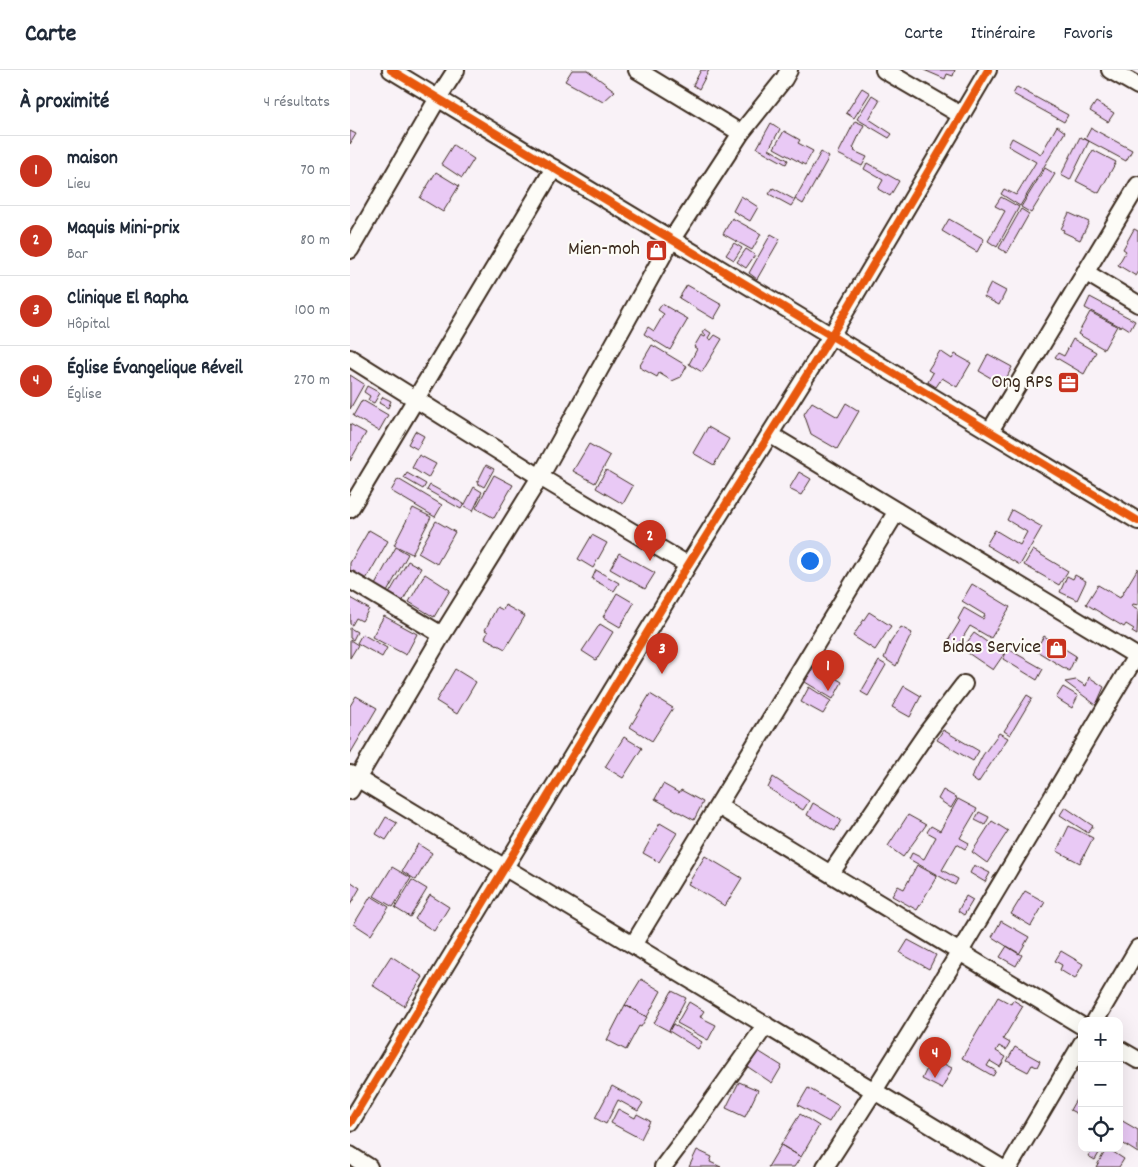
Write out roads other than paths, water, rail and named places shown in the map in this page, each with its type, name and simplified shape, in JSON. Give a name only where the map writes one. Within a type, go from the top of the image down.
[{"type":"street","points":[[392,70],[1138,521]]},
{"type":"street","points":[[350,250],[456,70]]},
{"type":"street","points":[[637,70],[741,133]]},
{"type":"street","points":[[789,70],[741,133],[672,240],[540,477],[353,781],[506,868],[1000,1167]]},
{"type":"street","points":[[884,70],[961,115]]},
{"type":"street","points":[[350,1122],[506,868],[688,565],[771,435],[988,70]]},
{"type":"street","points":[[1110,70],[1138,86]]},
{"type":"street","points":[[350,509],[554,168]]},
{"type":"street","points":[[990,431],[1138,185]]},
{"type":"street","points":[[1085,272],[1138,304]]},
{"type":"street","points":[[350,358],[540,477],[688,565]]},
{"type":"street","points":[[771,435],[1137,656],[960,952],[875,1091],[825,1167]]},
{"type":"street","points":[[633,945],[897,511]]},
{"type":"street","points":[[350,580],[442,635]]},
{"type":"street","points":[[831,873],[928,731],[964,684]]},
{"type":"street","points":[[718,806],[1078,1024]]},
{"type":"street","points":[[1097,1017],[1138,948]]},
{"type":"street","points":[[662,1167],[766,1025]]},
{"type":"street","points":[[1009,1167],[1078,1050]]},
{"type":"street","points":[[1123,1051],[1138,1060]]},
{"type":"street","points":[[350,1155],[369,1167]]},
{"type":"place","name":"Mien-moh","points":[[656,250]]},
{"type":"place","name":"Ong RPS","points":[[1069,383]]},
{"type":"place","name":"Maquis Mini-prix","points":[[650,561]]},
{"type":"place","name":"Bidas Service","points":[[1057,648]]},
{"type":"place","name":"Clinique El Rapha","points":[[662,674]]},
{"type":"place","name":"maison","points":[[828,691]]},
{"type":"place","name":"Église Évangelique Réveil","points":[[935,1078]]}]
